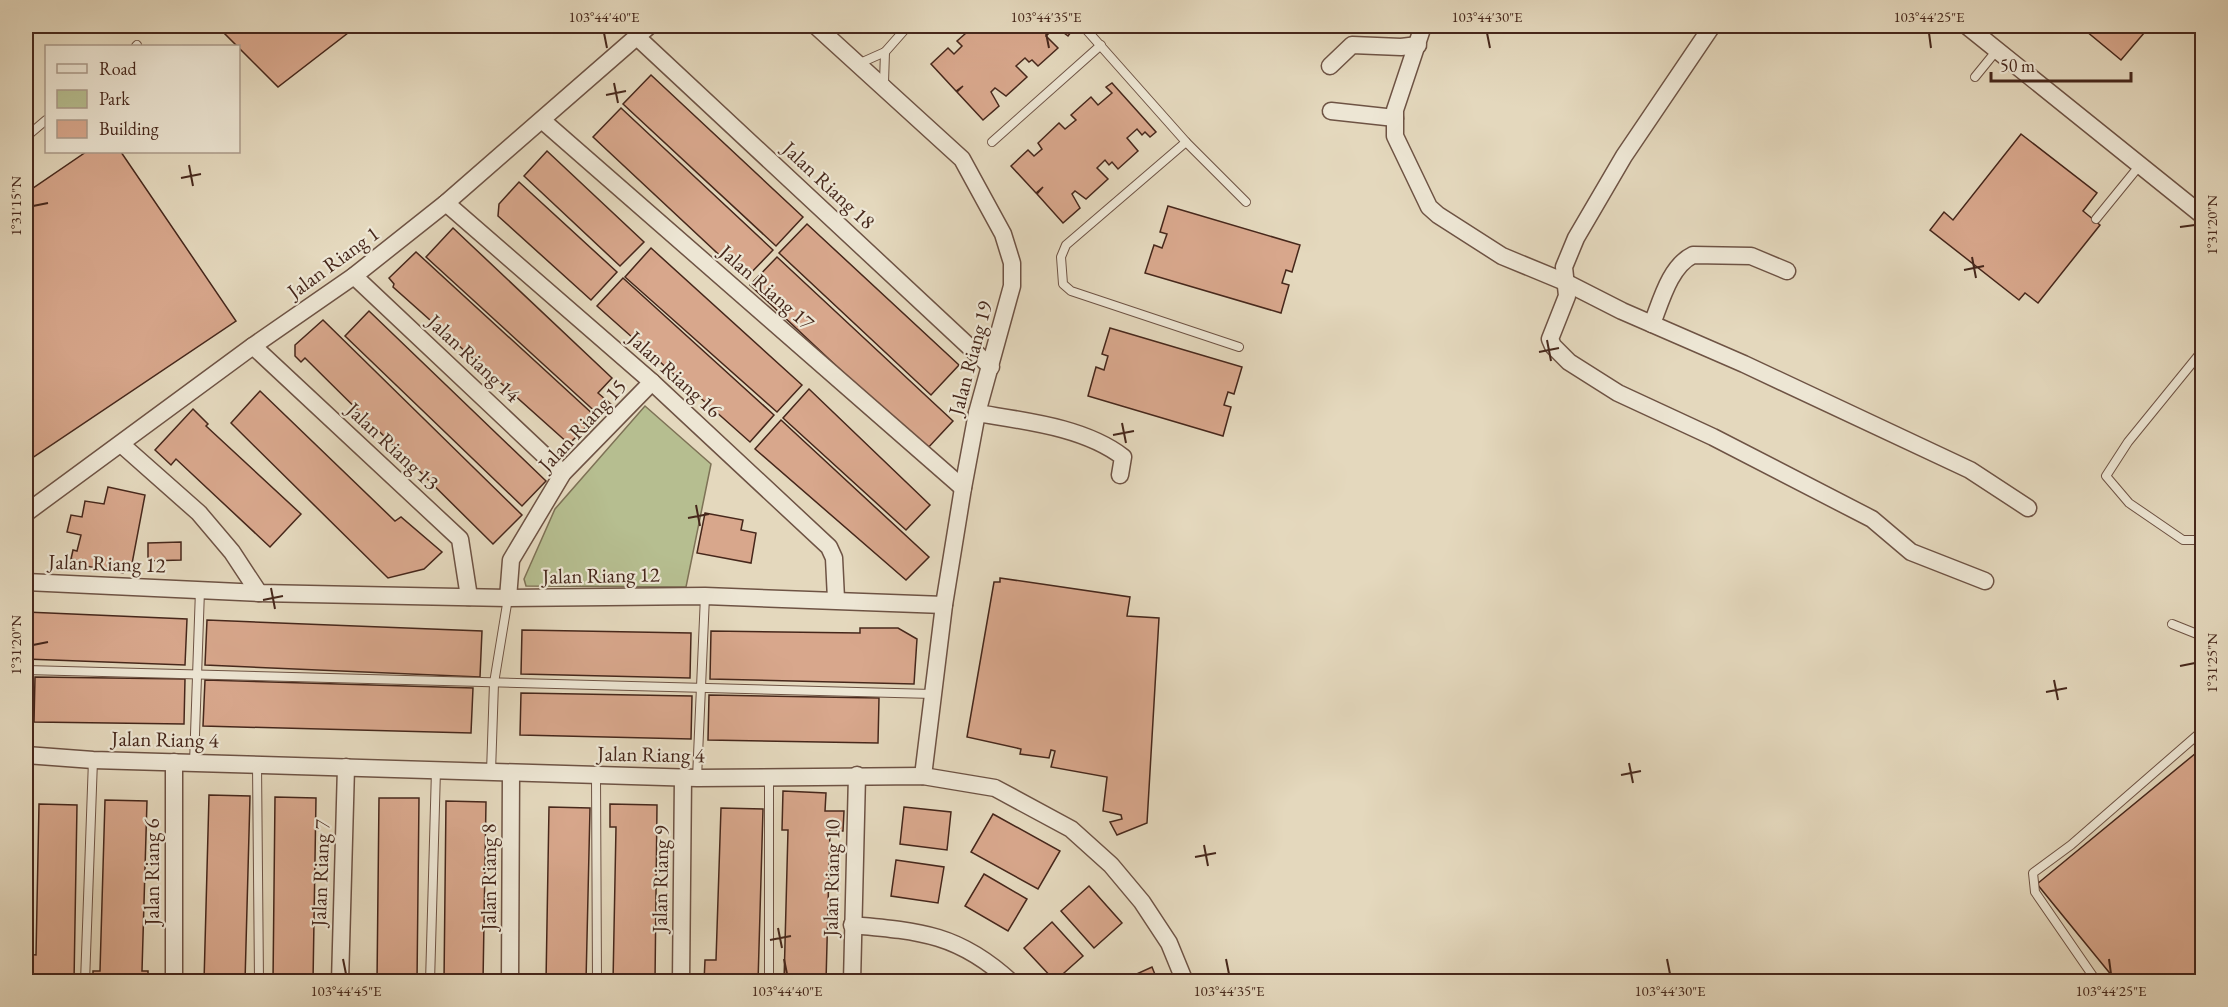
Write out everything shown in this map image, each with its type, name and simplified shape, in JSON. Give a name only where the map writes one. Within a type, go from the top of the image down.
[{"type":"street","name":"Jalan Riang 19","points":[[816,26],[962,159],[1010,249],[1012,286],[977,413],[963,488],[944,604],[923,776]]},
{"type":"street","points":[[1423,26],[1395,110],[1395,136],[1429,207],[1502,256],[1565,282],[1970,470],[2028,508]]},
{"type":"street","points":[[1712,26],[1594,202],[1564,267],[1567,296],[1550,339],[1553,346],[1569,362],[1618,393],[1713,437],[1872,519],[1911,552],[1985,581]]},
{"type":"street","points":[[1967,26],[2202,215]]},
{"type":"street","name":"Jalan Riang 1","points":[[26,513],[253,346],[354,276],[446,203],[543,121],[643,31]]},
{"type":"street","name":"Jalan Riang 18","points":[[643,31],[991,367]]},
{"type":"street","points":[[1330,66],[1352,45],[1401,47],[1418,45]]},
{"type":"street","points":[[1331,111],[1395,118]]},
{"type":"street","name":"Jalan Riang 17","points":[[543,121],[963,488]]},
{"type":"street","name":"Jalan Riang 16","points":[[446,203],[652,382],[829,547],[834,558],[836,599]]},
{"type":"street","points":[[1652,324],[1668,284],[1686,258],[1694,255],[1751,256],[1787,271]]},
{"type":"street","name":"Jalan Riang 14","points":[[354,276],[563,473]]},
{"type":"street","name":"Jalan Riang 13","points":[[253,346],[460,539],[469,597]]},
{"type":"street","name":"Jalan Riang 15","points":[[508,598],[511,560],[563,473],[652,382]]},
{"type":"street","points":[[977,413],[1066,431],[1110,447],[1123,457],[1120,475]]},
{"type":"street","points":[[122,444],[199,513],[232,552],[259,593]]},
{"type":"street","name":"Jalan Riang 12","points":[[26,582],[259,593],[508,598],[705,596],[944,604]]},
{"type":"street","name":"Jalan Riang 4","points":[[26,755],[93,760],[346,766],[596,776],[690,778],[923,776],[995,788],[1071,829],[1111,865],[1142,902],[1169,943],[1185,981]]},
{"type":"street","name":"Jalan Riang 6","points":[[174,762],[174,981]]},
{"type":"street","name":"Jalan Riang 7","points":[[340,981],[346,766]]},
{"type":"street","name":"Jalan Riang 8","points":[[510,981],[511,773]]},
{"type":"street","name":"Jalan Riang 10","points":[[852,981],[856,775]]},
{"type":"street","name":"Jalan Riang 9","points":[[681,981],[690,778]]},
{"type":"street","points":[[852,925],[914,931],[953,941],[987,960],[1011,981]]},
{"type":"lane","points":[[857,65],[885,52],[908,26]]},
{"type":"lane","points":[[1083,26],[1186,142],[1246,202]]},
{"type":"lane","points":[[992,142],[1101,45]]},
{"type":"lane","points":[[1975,77],[1998,50]]},
{"type":"lane","points":[[885,52],[884,82],[900,101]]},
{"type":"lane","points":[[26,137],[45,121]]},
{"type":"lane","points":[[1186,142],[1066,245],[1061,257],[1063,284],[1071,291],[1239,346]]},
{"type":"lane","points":[[2096,219],[2140,165]]},
{"type":"lane","points":[[2202,351],[2128,442],[2106,476],[2129,503],[2183,540],[2202,540]]},
{"type":"lane","points":[[194,763],[200,590]]},
{"type":"lane","points":[[690,778],[701,687],[705,596]]},
{"type":"lane","points":[[491,772],[494,683],[508,598]]},
{"type":"lane","points":[[2172,624],[2202,636]]},
{"type":"lane","points":[[26,670],[933,694]]},
{"type":"lane","points":[[2097,981],[2035,892],[2033,873],[2071,844],[2202,731]]},
{"type":"lane","points":[[85,981],[93,760]]},
{"type":"lane","points":[[257,764],[259,981]]},
{"type":"lane","points":[[430,981],[436,770]]},
{"type":"lane","points":[[596,776],[597,981]]},
{"type":"lane","points":[[769,777],[769,981]]},
{"type":"green space","points":[[645,406],[711,464],[686,587],[526,586],[524,579],[555,509]]},
{"type":"building","points":[[233,26],[357,26],[278,87],[240,49],[240,45],[236,45],[224,33]]},
{"type":"building","points":[[974,26],[1065,26],[1071,32],[1068,36],[1056,27],[1046,36],[1058,48],[1038,66],[1032,60],[1029,62],[1025,58],[1016,66],[1027,77],[1006,96],[995,88],[991,92],[999,106],[983,120],[957,92],[963,86],[956,91],[931,64],[948,48],[954,54],[962,46],[957,41]]},
{"type":"building","points":[[2080,26],[2150,26],[2121,60]]},
{"type":"building","points":[[651,75],[803,217],[776,246],[623,104]]},
{"type":"building","points":[[1112,83],[1156,132],[1150,137],[1145,132],[1142,135],[1137,129],[1127,138],[1138,151],[1118,169],[1112,162],[1109,165],[1105,160],[1097,168],[1108,179],[1086,199],[1075,191],[1072,194],[1080,208],[1063,223],[1037,194],[1043,187],[1036,193],[1011,166],[1028,150],[1034,156],[1042,149],[1038,143],[1059,123],[1065,129],[1076,120],[1071,115],[1091,97],[1098,105],[1112,93],[1106,87]]},
{"type":"building","points":[[621,108],[773,250],[745,279],[593,137]]},
{"type":"building","points":[[2021,134],[2097,193],[2083,211],[2100,225],[2038,303],[2025,293],[2019,300],[1930,230],[1944,212],[1953,220]]},
{"type":"building","points":[[547,151],[644,242],[620,266],[524,176]]},
{"type":"building","points":[[85,153],[122,153],[236,321],[26,462],[26,193]]},
{"type":"building","points":[[519,182],[617,272],[591,300],[498,216],[499,204]]},
{"type":"building","points":[[1168,206],[1300,245],[1292,272],[1286,270],[1282,283],[1289,285],[1281,313],[1145,273],[1154,245],[1162,248],[1167,234],[1160,232]]},
{"type":"building","points":[[807,224],[959,365],[931,395],[779,253]]},
{"type":"building","points":[[453,228],[612,378],[598,393],[612,405],[601,417],[426,257]]},
{"type":"building","points":[[651,248],[802,385],[777,412],[625,277]]},
{"type":"building","points":[[416,252],[596,417],[569,444],[393,287],[394,284],[389,278]]},
{"type":"building","points":[[777,257],[953,421],[926,450],[750,285]]},
{"type":"building","points":[[623,278],[774,415],[750,442],[597,306]]},
{"type":"building","points":[[369,311],[546,481],[522,506],[345,336]]},
{"type":"building","points":[[323,320],[522,515],[493,544],[305,358],[301,362],[295,356],[295,345]]},
{"type":"building","points":[[1110,328],[1242,367],[1234,394],[1228,392],[1224,405],[1231,407],[1223,436],[1088,396],[1096,367],[1104,370],[1108,356],[1102,354]]},
{"type":"building","points":[[809,389],[930,505],[906,530],[783,418]]},
{"type":"building","points":[[260,391],[395,521],[401,517],[442,552],[424,569],[388,578],[231,423]]},
{"type":"building","points":[[193,409],[208,424],[206,426],[301,514],[270,547],[176,459],[171,465],[155,450]]},
{"type":"building","points":[[781,420],[929,557],[906,580],[755,449]]},
{"type":"building","points":[[108,487],[145,495],[131,569],[124,568],[123,573],[75,564],[76,560],[71,559],[73,550],[77,551],[81,535],[67,532],[71,515],[82,517],[85,501],[104,504]]},
{"type":"building","points":[[705,513],[743,520],[741,530],[756,533],[751,563],[697,553]]},
{"type":"building","points":[[181,542],[181,560],[148,561],[148,543]]},
{"type":"building","points":[[1000,578],[1130,597],[1127,616],[1159,618],[1147,823],[1117,835],[1110,822],[1122,819],[1121,815],[1103,811],[1107,777],[1051,767],[1055,751],[1051,750],[1049,758],[1020,754],[1021,749],[967,737],[994,582],[1000,582]]},
{"type":"building","points":[[26,612],[187,619],[185,665],[26,659]]},
{"type":"building","points":[[207,620],[482,631],[480,677],[205,665]]},
{"type":"building","points":[[860,628],[898,628],[917,639],[914,684],[710,679],[711,631],[860,633]]},
{"type":"building","points":[[522,630],[691,633],[690,678],[521,674]]},
{"type":"building","points":[[35,677],[185,679],[184,724],[34,722]]},
{"type":"building","points":[[205,680],[473,688],[471,733],[203,726]]},
{"type":"building","points":[[521,693],[692,696],[691,739],[520,735]]},
{"type":"building","points":[[709,695],[879,698],[878,743],[708,740]]},
{"type":"building","points":[[2202,748],[2202,982],[2117,982],[2037,884]]},
{"type":"building","points":[[783,791],[826,793],[825,811],[844,811],[843,831],[830,831],[826,982],[784,982],[788,830],[782,830]]},
{"type":"building","points":[[209,795],[250,796],[245,982],[204,982]]},
{"type":"building","points":[[275,797],[316,798],[313,982],[273,982]]},
{"type":"building","points":[[379,798],[419,798],[417,982],[377,982]]},
{"type":"building","points":[[105,800],[147,801],[142,971],[148,971],[148,982],[93,982],[93,971],[100,971]]},
{"type":"building","points":[[446,801],[486,802],[483,982],[444,982]]},
{"type":"building","points":[[39,804],[77,805],[74,982],[26,982],[26,954],[36,955]]},
{"type":"building","points":[[610,804],[657,805],[655,982],[613,982],[616,827],[610,827]]},
{"type":"building","points":[[549,807],[590,808],[586,982],[546,982]]},
{"type":"building","points":[[904,807],[951,812],[947,850],[900,844]]},
{"type":"building","points":[[721,808],[763,809],[758,982],[704,982],[705,960],[716,960]]},
{"type":"building","points":[[993,814],[1060,851],[1038,889],[971,852]]},
{"type":"building","points":[[896,860],[944,867],[938,903],[891,896]]},
{"type":"building","points":[[984,874],[1027,899],[1008,931],[965,906]]},
{"type":"building","points":[[1089,886],[1122,923],[1094,948],[1061,911]]},
{"type":"building","points":[[1052,922],[1083,956],[1055,981],[1024,948]]},
{"type":"building","points":[[1152,967],[1158,982],[1119,982]]}]
